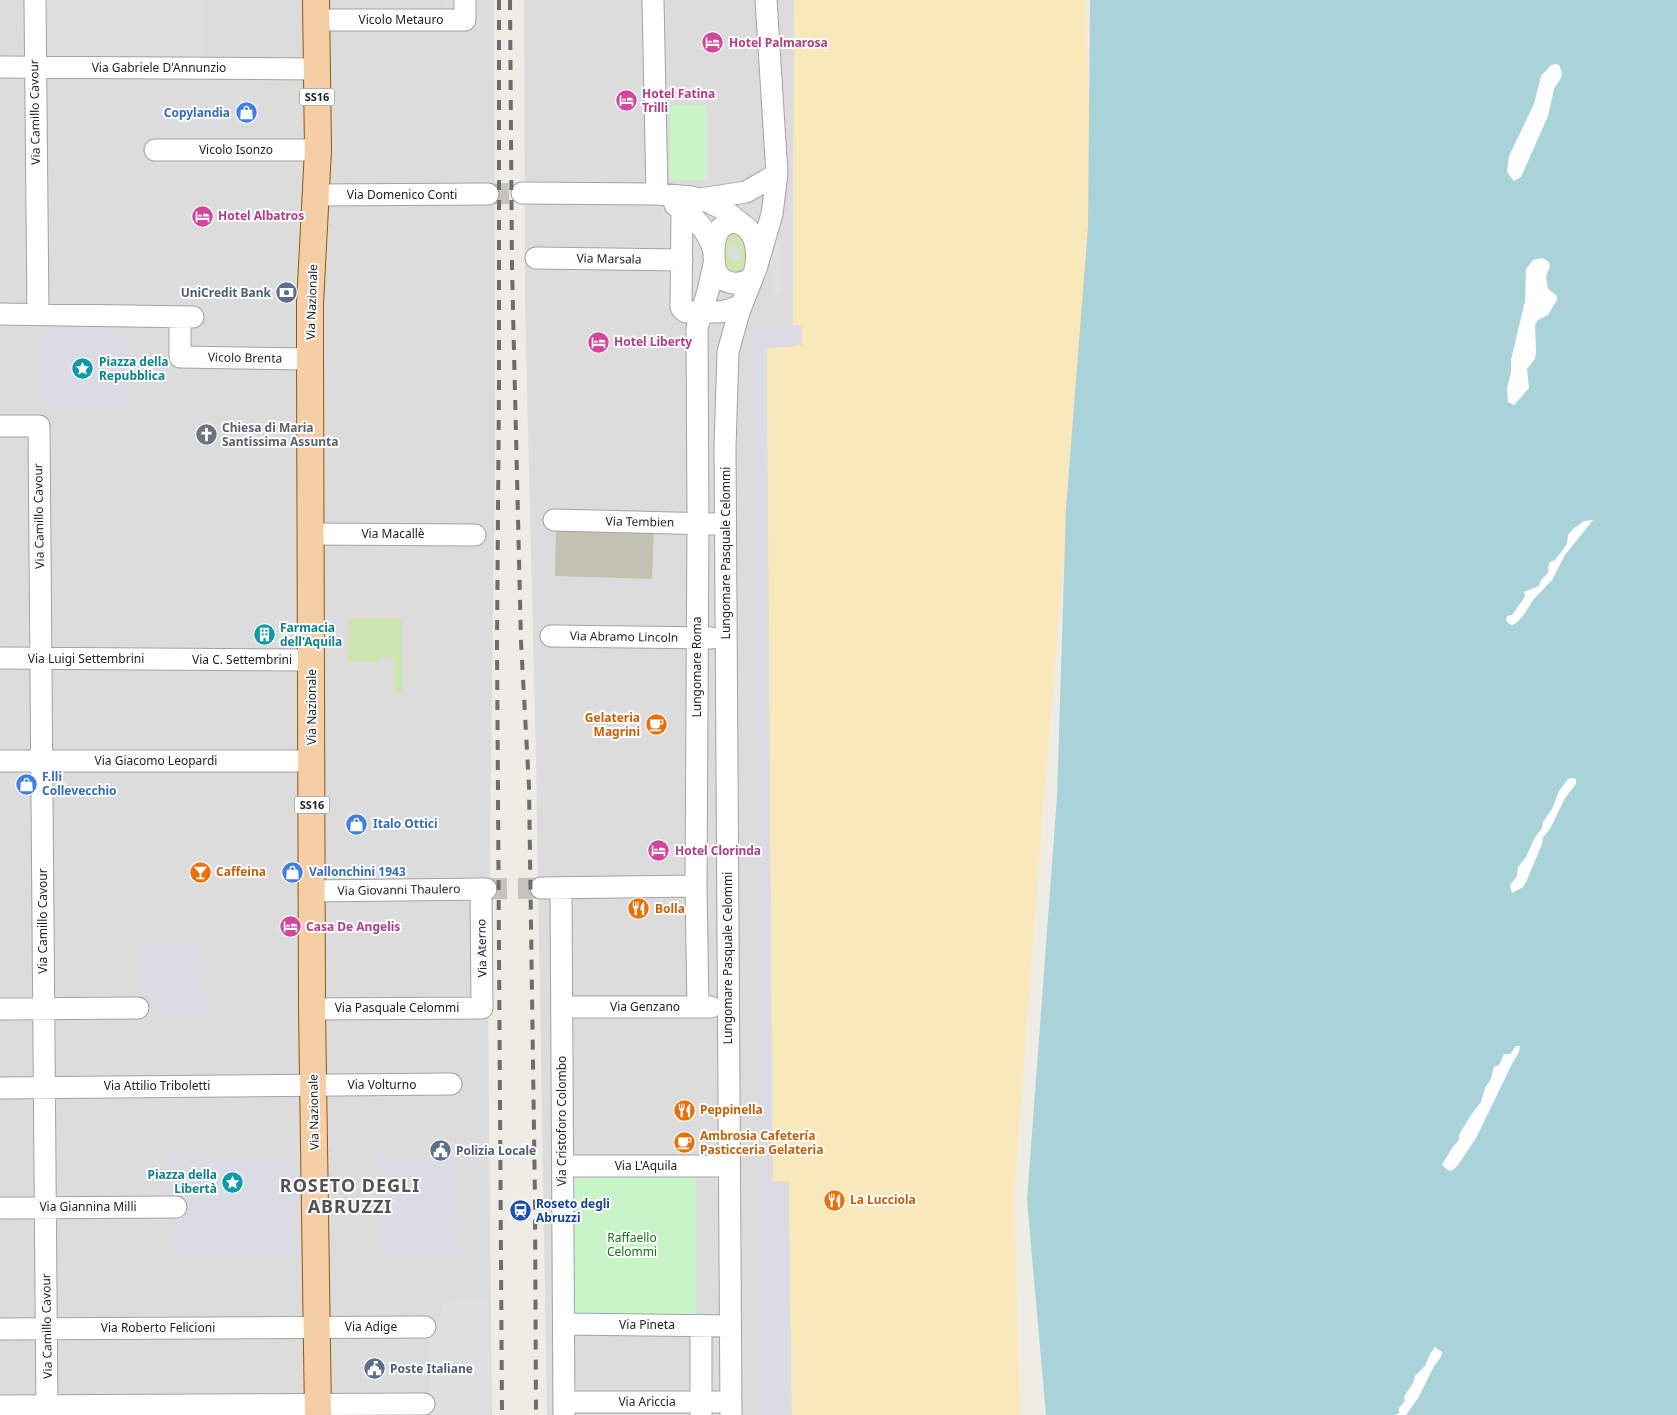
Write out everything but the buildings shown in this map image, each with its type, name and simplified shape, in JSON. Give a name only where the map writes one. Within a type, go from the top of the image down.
[{"type":"main road","name":"Via Nazionale","points":[[316,10],[318,150],[310,304],[310,359],[312,1009],[318,1409]]},
{"type":"street","name":"Via Camillo Cavour","points":[[35,0],[34,67],[38,314]]},
{"type":"street","name":"Vicolo Metauro","points":[[316,10],[465,20],[465,0]]},
{"type":"street","points":[[652,194],[653,0]]},
{"type":"street","points":[[728,352],[742,302],[755,271],[772,214],[777,174],[766,0]]},
{"type":"street","name":"Via Gabriele D'Annunzio","points":[[0,67],[317,70]]},
{"type":"street","name":"Vicolo Isonzo","points":[[155,150],[318,150]]},
{"type":"street","points":[[691,202],[746,192],[777,174]]},
{"type":"street","points":[[728,352],[708,316],[715,263],[715,235],[720,228],[734,222],[777,174]]},
{"type":"street","points":[[522,193],[652,194],[691,202],[723,209],[734,222],[751,232],[755,241],[755,271],[747,281],[737,283],[727,281],[715,263],[704,230],[696,220],[691,202]]},
{"type":"street","name":"Via Domenico Conti","points":[[316,195],[488,194]]},
{"type":"street","points":[[691,202],[682,260],[681,307],[686,312],[708,316],[732,309],[742,302]]},
{"type":"street","name":"Via Marsala","points":[[536,258],[682,260]]},
{"type":"street","points":[[0,314],[38,314]]},
{"type":"street","name":"Vicolo Brenta","points":[[38,314],[186,317],[180,357],[310,359]]},
{"type":"street","name":"Lungomare Roma","points":[[698,1007],[696,886],[698,523],[708,316]]},
{"type":"street","name":"Lungomare Pasquale Celommi","points":[[728,352],[725,447],[730,1408]]},
{"type":"street","name":"Via Camillo Cavour","points":[[0,426],[39,426],[47,1410]]},
{"type":"street","name":"Via Tembien","points":[[554,520],[726,524]]},
{"type":"street","name":"Via Macallè","points":[[312,534],[475,535]]},
{"type":"street","name":"Via Abramo Lincoln","points":[[551,636],[726,638]]},
{"type":"street","name":"Via Luigi Settembrini","points":[[0,658],[172,659]]},
{"type":"street","name":"Via C. Settembrini","points":[[172,659],[312,660]]},
{"type":"street","name":"Via Giacomo Leopardi","points":[[0,761],[312,761]]},
{"type":"street","name":"Via Cristoforo Colombo","points":[[564,1409],[562,1007],[551,888],[696,886]]},
{"type":"street","name":"Via Giovanni Thaulero","points":[[312,891],[483,889]]},
{"type":"street","name":"Via Aterno","points":[[482,1008],[483,889]]},
{"type":"street","name":"Via Genzano","points":[[562,1007],[728,1008]]},
{"type":"street","points":[[0,1009],[138,1008]]},
{"type":"street","name":"Via Pasquale Celommi","points":[[312,1009],[482,1008]]},
{"type":"street","name":"Via Volturno","points":[[314,1085],[451,1084]]},
{"type":"street","name":"Via Attilio Triboletti","points":[[0,1088],[314,1085]]},
{"type":"street","name":"Via L'Aquila","points":[[563,1166],[729,1166]]},
{"type":"street","name":"Via Giannina Milli","points":[[0,1208],[176,1207]]},
{"type":"street","name":"Via Pineta","points":[[564,1324],[730,1326]]},
{"type":"street","points":[[701,1325],[701,1408]]},
{"type":"street","name":"Via Adige","points":[[317,1327],[425,1327]]},
{"type":"street","name":"Via Roberto Felicioni","points":[[0,1329],[317,1327]]},
{"type":"street","points":[[0,1406],[47,1410],[318,1409],[424,1404]]},
{"type":"street","name":"Via Ariccia","points":[[564,1409],[730,1408]]},
{"type":"shaded area","points":[[0,0],[494,0],[495,454],[488,1009],[492,1415],[0,1415]]},
{"type":"shaded area","points":[[45,0],[206,0],[206,56],[45,55]]},
{"type":"shaded area","points":[[445,0],[480,0],[481,28],[446,29]]},
{"type":"shaded area","points":[[524,0],[794,0],[793,347],[767,349],[773,1181],[789,1181],[792,1415],[547,1415],[536,761],[525,303]]},
{"type":"shaded area","points":[[663,208],[672,210],[673,232],[700,233],[701,308],[664,308]]},
{"type":"shaded area","points":[[779,217],[781,293],[771,296],[770,242]]},
{"type":"shaded area","points":[[801,325],[802,345],[765,347],[771,1184],[787,1184],[790,1415],[758,1415],[755,326]]},
{"type":"shaded area","name":"Piazza della Repubblica","points":[[41,331],[125,332],[127,410],[40,407]]},
{"type":"shaded area","points":[[556,526],[654,528],[652,579],[555,576]]},
{"type":"shaded area","points":[[203,944],[204,1013],[138,1013],[138,945]]},
{"type":"shaded area","points":[[458,1155],[460,1253],[378,1254],[376,1156]]},
{"type":"shaded area","name":"Piazza della Libertà","points":[[169,1157],[297,1157],[298,1254],[169,1254]]},
{"type":"shaded area","points":[[488,1301],[490,1415],[430,1415],[429,1319],[441,1319],[441,1302]]},
{"type":"green space","points":[[670,105],[707,105],[707,180],[670,180]]},
{"type":"green space","points":[[730,232],[745,237],[746,267],[744,273],[735,277],[726,268],[726,240]],"holes":[[[733,244],[740,248],[740,258],[732,260],[729,257],[728,247]]]},
{"type":"green space","points":[[348,619],[402,619],[402,693],[394,693],[394,658],[380,657],[380,662],[348,662]]},
{"type":"green space","name":"Raffaello Celommi","points":[[568,1171],[696,1171],[696,1320],[568,1319]]},
{"type":"sand","points":[[794,0],[1086,0],[1092,230],[1044,795],[1014,1195],[1020,1415],[792,1415],[789,1182],[773,1181],[767,348],[793,347]]},
{"type":"water","points":[[1090,0],[1677,0],[1677,1415],[1046,1415],[1027,1200],[1057,797],[1066,509],[1088,227]]},
{"type":"pier","points":[[1551,65],[1559,65],[1562,72],[1561,78],[1554,89],[1548,116],[1521,177],[1514,181],[1507,172],[1509,156],[1534,104],[1541,76]]},
{"type":"pier","points":[[1542,258],[1549,262],[1550,266],[1546,277],[1548,289],[1557,296],[1557,300],[1548,315],[1538,320],[1535,325],[1535,359],[1527,369],[1529,388],[1514,405],[1508,402],[1507,389],[1511,372],[1511,360],[1525,301],[1526,269],[1533,260]]},
{"type":"pier","points":[[1593,520],[1565,555],[1552,580],[1533,600],[1523,616],[1512,625],[1508,623],[1506,620],[1507,616],[1512,615],[1522,601],[1525,596],[1524,592],[1539,586],[1541,580],[1548,573],[1549,563],[1556,559],[1567,544],[1568,535],[1584,521]]},
{"type":"pier","points":[[1568,779],[1576,779],[1576,784],[1565,798],[1550,829],[1543,837],[1542,844],[1526,882],[1523,887],[1512,893],[1510,885],[1517,876],[1518,867],[1526,857],[1534,839],[1542,828],[1543,822],[1552,809],[1559,791]]},
{"type":"pier","points":[[1516,1046],[1520,1046],[1519,1052],[1476,1138],[1458,1165],[1449,1171],[1442,1165],[1459,1140],[1459,1135],[1471,1115],[1481,1102],[1494,1067],[1499,1065],[1504,1054],[1510,1054]]},
{"type":"pier","points":[[1435,1347],[1442,1352],[1441,1357],[1434,1366],[1418,1398],[1406,1415],[1395,1415],[1399,1413],[1399,1408],[1405,1401],[1404,1397],[1415,1376],[1425,1366]]},
{"type":"tunnel","points":[[488,194],[522,193]]},
{"type":"tunnel","points":[[486,889],[541,888]]},
{"type":"railway","points":[[499,0],[497,643],[502,1415]]},
{"type":"railway","points":[[510,0],[512,268],[521,642],[529,787],[536,1415]]},
{"type":"place","name":"Hotel Palmarosa","points":[[713,43]]},
{"type":"place","name":"Hotel Fatina Trilli","points":[[626,101]]},
{"type":"place","name":"Copylandia","points":[[246,113]]},
{"type":"place","name":"Hotel Albatros","points":[[202,216]]},
{"type":"place","name":"UniCredit Bank","points":[[287,293]]},
{"type":"place","name":"Hotel Liberty","points":[[598,342]]},
{"type":"place","name":"Piazza della Repubblica","points":[[83,369]]},
{"type":"place","name":"Chiesa di Maria Santissima Assunta","points":[[206,435]]},
{"type":"place","name":"Farmacia dell'Aquila","points":[[264,635]]},
{"type":"place","name":"Gelateria Magrini","points":[[656,725]]},
{"type":"place","name":"F.lli Collevecchio","points":[[26,784]]},
{"type":"place","name":"Italo Ottici","points":[[357,824]]},
{"type":"place","name":"Hotel Clorinda","points":[[659,851]]},
{"type":"place","name":"Caffeina","points":[[200,872]]},
{"type":"place","name":"Vallonchini 1943","points":[[293,872]]},
{"type":"place","name":"Bolla","points":[[639,909]]},
{"type":"place","name":"Casa De Angelis","points":[[290,927]]},
{"type":"place","name":"Peppinella","points":[[684,1110]]},
{"type":"place","name":"Ambrosia Cafetería Pasticceria Gelateria","points":[[684,1143]]},
{"type":"place","name":"Polizia Locale","points":[[440,1151]]},
{"type":"place","name":"Piazza della Libertà","points":[[233,1182]]},
{"type":"place","name":"La Lucciola","points":[[834,1200]]},
{"type":"place","name":"Roseto degli Abruzzi","points":[[520,1211]]},
{"type":"place","name":"Poste Italiane","points":[[374,1369]]},
{"type":"district","name":"ROSETO DEGLI ABRUZZI","points":[[350,1196]]}]
